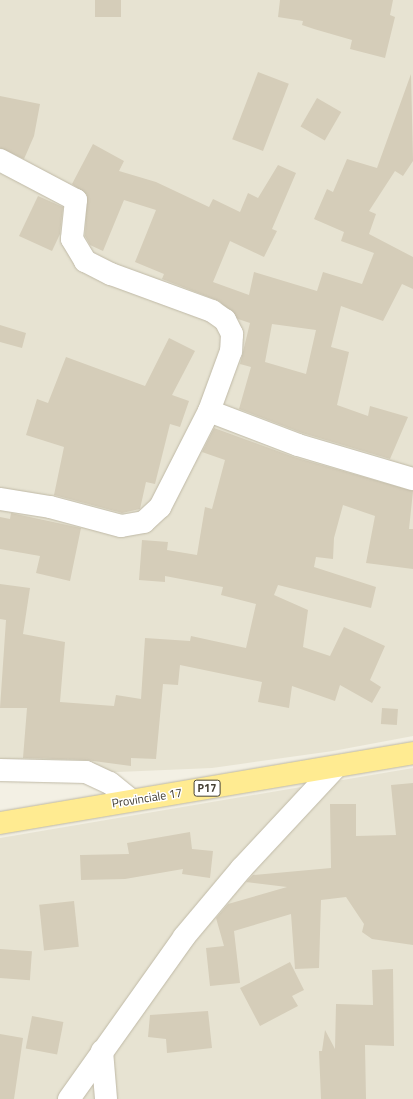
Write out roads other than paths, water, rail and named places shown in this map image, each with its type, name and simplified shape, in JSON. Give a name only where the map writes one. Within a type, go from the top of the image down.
[{"type":"main road","name":"Provinciale 17","points":[[0,823],[413,753]]},
{"type":"street","points":[[0,160],[76,200],[72,239],[85,261],[225,320],[232,334],[231,351],[209,411],[160,507],[144,522],[121,526],[50,507],[0,499]]},
{"type":"street","points":[[209,411],[305,447],[413,480]]},
{"type":"street","points":[[69,1099],[184,937],[241,869],[336,767]]},
{"type":"street","points":[[0,770],[86,772],[110,782],[131,800]]},
{"type":"street","points":[[102,1051],[106,1099]]}]
